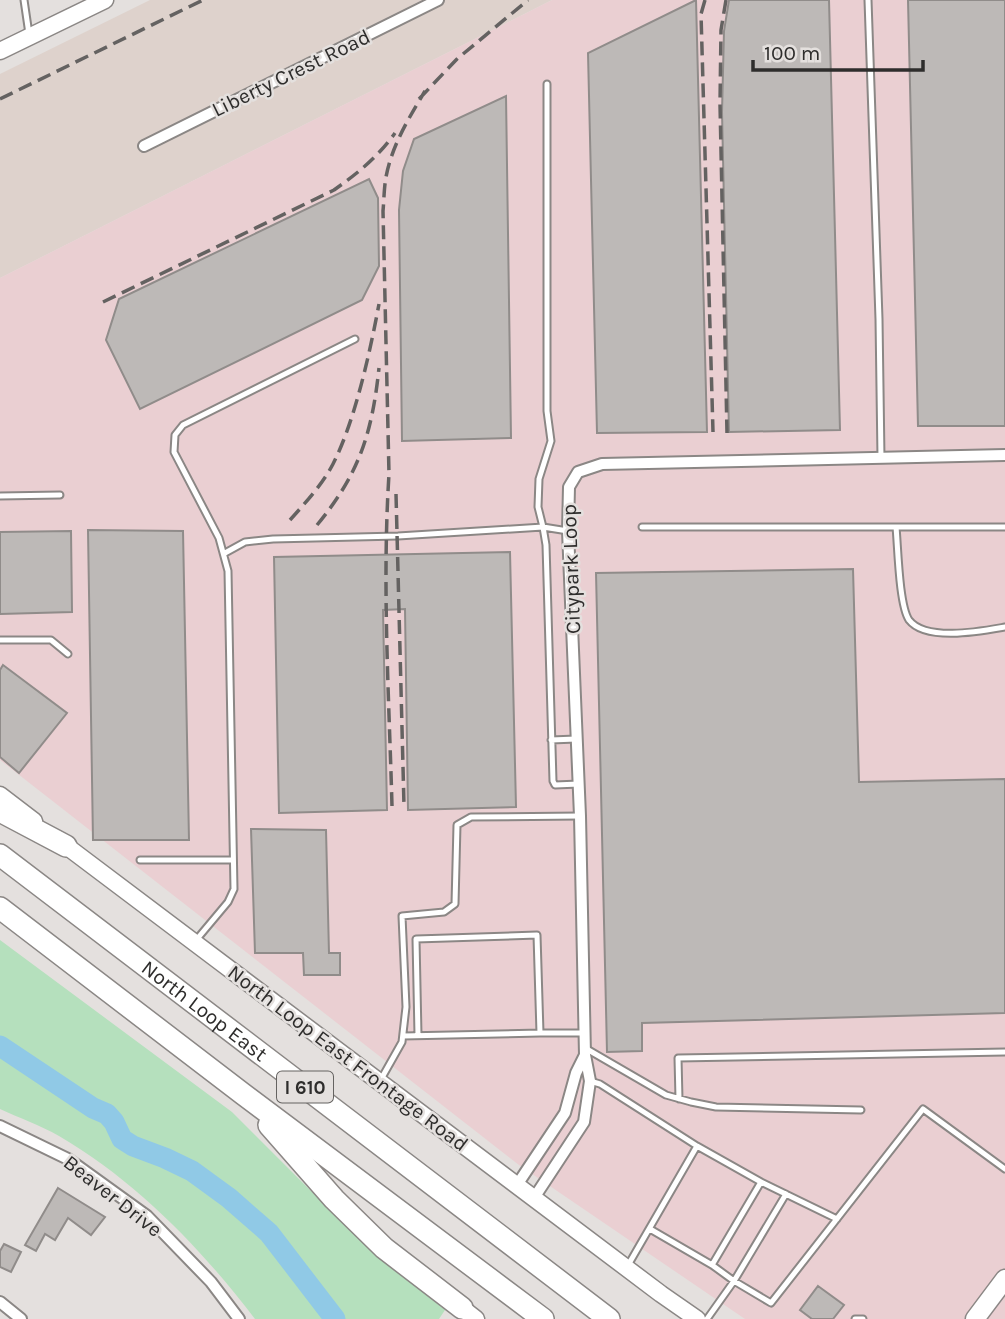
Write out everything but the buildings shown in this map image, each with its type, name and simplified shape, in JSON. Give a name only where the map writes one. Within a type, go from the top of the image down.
[{"type":"highway","points":[[0,811],[66,846]]},
{"type":"highway","name":"North Loop East","points":[[0,855],[609,1319]]},
{"type":"highway","name":"North Loop East","points":[[0,908],[543,1319]]},
{"type":"highway","points":[[243,1094],[344,1209],[384,1248],[469,1314]]},
{"type":"main road","points":[[0,51],[105,0]]},
{"type":"main road","name":"North Loop East Frontage Road","points":[[0,795],[697,1319]]},
{"type":"main road","points":[[975,1319],[1005,1279]]},
{"type":"street","name":"Liberty Crest Road","points":[[144,146],[438,0]]},
{"type":"street","name":"Citypark Loop","points":[[534,1198],[584,1122],[590,1081],[585,1052],[579,784],[568,531],[569,487],[578,472],[602,464],[1005,455]]},
{"type":"street","name":"Citypark Loop","points":[[517,1185],[565,1113],[585,1052]]},
{"type":"street","name":"Beaver Drive","points":[[0,1126],[68,1159],[146,1216],[211,1282],[239,1319]]},
{"type":"street","points":[[0,1302],[21,1319]]},
{"type":"lane","points":[[24,0],[30,37]]},
{"type":"lane","points":[[868,0],[881,457]]},
{"type":"lane","points":[[547,84],[547,411],[551,441],[539,480],[538,507],[546,545],[551,740],[555,785],[579,784]]},
{"type":"lane","points":[[195,942],[228,901],[234,889],[229,571],[225,553],[174,452],[175,435],[183,425],[355,339]]},
{"type":"lane","points":[[0,496],[60,495]]},
{"type":"lane","points":[[225,553],[245,542],[274,539],[398,536],[543,527],[568,531]]},
{"type":"lane","points":[[642,527],[1005,527]]},
{"type":"lane","points":[[896,527],[903,603],[910,621],[928,631],[962,633],[1005,627]]},
{"type":"lane","points":[[0,640],[51,640],[68,654]]},
{"type":"lane","points":[[551,740],[577,739]]},
{"type":"lane","points":[[379,1082],[393,1060],[403,1036],[406,1007],[402,916],[444,912],[455,904],[457,825],[471,817],[580,816]]},
{"type":"lane","points":[[140,860],[233,860]]},
{"type":"lane","points":[[418,1035],[416,939],[537,935],[540,1033]]},
{"type":"lane","points":[[403,1036],[585,1033]]},
{"type":"lane","points":[[585,1052],[666,1096],[716,1107],[861,1110]]},
{"type":"lane","points":[[678,1099],[678,1059],[1005,1052]]},
{"type":"lane","points":[[590,1081],[600,1084],[761,1182],[837,1219]]},
{"type":"lane","points":[[650,1229],[771,1303],[923,1109],[1005,1168]]},
{"type":"lane","points":[[627,1268],[698,1146]]},
{"type":"lane","points":[[712,1265],[761,1182]]},
{"type":"lane","points":[[707,1319],[734,1281],[786,1194]]},
{"type":"lane","points":[[855,1319],[863,1319]]},
{"type":"shaded area","points":[[150,0],[552,0],[0,278],[0,74]]},
{"type":"shaded area","points":[[552,0],[1005,0],[1005,1319],[745,1319],[519,1165],[0,760],[0,278]]},
{"type":"green space","points":[[0,940],[232,1112],[365,1245],[445,1310],[439,1319],[255,1319],[190,1242],[141,1195],[59,1136],[0,1109]]},
{"type":"waterway","points":[[0,1046],[93,1108],[107,1114],[122,1139],[192,1171],[229,1198],[269,1233],[335,1319]]},
{"type":"railway","points":[[0,99],[203,0]]},
{"type":"railway","points":[[419,99],[457,59],[528,0]]},
{"type":"railway","points":[[705,0],[701,14],[713,432]]},
{"type":"railway","points":[[726,0],[721,30],[720,104],[727,433]]},
{"type":"railway","points":[[392,806],[386,598],[389,474],[383,211],[386,177],[392,154],[425,91]]},
{"type":"railway","points":[[103,302],[334,190],[382,150],[395,133]]},
{"type":"railway","points":[[290,520],[324,479],[341,447],[361,386],[379,304]]},
{"type":"railway","points":[[317,525],[343,488],[361,452],[372,413],[379,368]]},
{"type":"railway","points":[[396,494],[404,806]]}]
